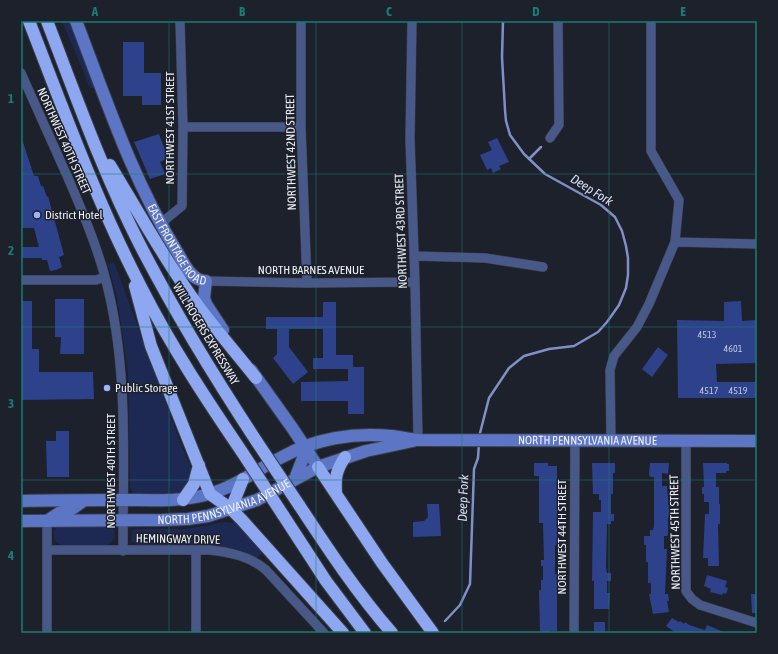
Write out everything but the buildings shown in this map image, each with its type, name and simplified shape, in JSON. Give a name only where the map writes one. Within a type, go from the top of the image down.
[{"type":"highway","points":[[29,21],[96,193],[127,260],[177,353],[326,581],[365,633]]},
{"type":"highway","name":"WILL ROGERS EXPRESSWAY","points":[[47,21],[112,187],[139,244],[171,303],[216,379],[299,505],[349,579],[372,610],[392,633]]},
{"type":"highway","points":[[89,130],[164,256],[200,308],[256,378]]},
{"type":"highway","points":[[127,260],[151,346],[210,494],[232,510],[343,633]]},
{"type":"highway","points":[[336,494],[335,477],[345,457]]},
{"type":"highway","points":[[183,500],[194,484],[199,465]]},
{"type":"highway","points":[[318,467],[382,563],[433,633]]},
{"type":"highway","points":[[232,510],[243,479]]},
{"type":"main road","name":"EAST FRONTAGE ROAD","points":[[76,21],[127,152],[160,224],[190,272],[198,279],[206,281],[204,298],[206,304],[256,378],[293,428],[318,467]]},
{"type":"main road","points":[[293,428],[323,441]]},
{"type":"main road","name":"NORTH PENNSYLVANIA AVENUE","points":[[27,501],[183,500],[210,494],[243,479],[304,446],[323,441],[364,436],[390,436],[418,440],[757,441]]},
{"type":"main road","name":"NORTH PENNSYLVANIA AVENUE","points":[[21,521],[188,519],[208,516],[232,510],[256,500],[318,467],[345,457],[418,440]]},
{"type":"main road","points":[[295,479],[303,458],[304,446]]},
{"type":"main road","points":[[21,506],[27,501]]},
{"type":"main road","points":[[47,521],[59,513],[72,509],[83,501]]},
{"type":"street","name":"NORTHWEST 41ST STREET","points":[[160,224],[182,206],[183,127],[180,21]]},
{"type":"street","name":"NORTHWEST 42ND STREET","points":[[301,21],[301,127],[307,283]]},
{"type":"street","name":"NORTHWEST 43RD STREET","points":[[412,21],[410,139],[415,256],[418,440]]},
{"type":"street","points":[[550,138],[558,124],[558,21]]},
{"type":"street","points":[[611,441],[610,370],[614,356],[637,327],[649,304],[675,242],[679,200],[651,151],[651,21]]},
{"type":"street","name":"NORTHWEST 40TH STREET","points":[[21,73],[80,206],[96,247],[113,313],[121,369],[123,551]]},
{"type":"street","points":[[183,127],[301,127]]},
{"type":"street","points":[[675,242],[757,244]]},
{"type":"street","points":[[415,256],[485,258],[543,267]]},
{"type":"street","points":[[21,280],[96,280],[105,278]]},
{"type":"street","name":"NORTH BARNES AVENUE","points":[[206,281],[307,283],[415,282]]},
{"type":"street","name":"NORTHWEST 44TH STREET","points":[[574,633],[575,441]]},
{"type":"street","name":"NORTHWEST 45TH STREET","points":[[686,441],[686,591],[692,599],[700,605],[757,622]]},
{"type":"street","points":[[47,521],[47,633]]},
{"type":"street","name":"HEMINGWAY DRIVE","points":[[47,550],[196,550],[219,551],[234,554],[263,566],[324,633]]},
{"type":"street","points":[[196,550],[196,633]]},
{"type":"shaded area","points":[[62,21],[69,21],[95,88],[90,88]]},
{"type":"shaded area","points":[[114,262],[182,447],[192,470],[191,482],[183,491],[173,495],[139,496],[133,493],[130,487],[128,370],[117,297],[108,265]]},
{"type":"shaded area","points":[[225,522],[235,523],[243,527],[264,552],[256,558],[242,551],[213,546],[139,546],[131,541],[132,530],[136,529],[186,529]]},
{"type":"shaded area","points":[[61,524],[107,525],[114,530],[115,538],[107,546],[62,546],[55,541],[53,532]]},
{"type":"waterway","name":"Deep Fork","points":[[479,437],[489,398],[509,368],[524,356],[549,349],[574,346],[598,332],[619,305],[626,288],[628,275],[626,246],[622,231],[615,217],[601,205],[545,174],[524,154],[510,135],[505,110],[502,57],[503,21]]},
{"type":"waterway","points":[[529,159],[541,147]]},
{"type":"waterway","name":"Deep Fork","points":[[445,621],[460,605],[470,584],[474,469],[478,458],[479,443]]},
{"type":"place","name":"District Hotel","points":[[37,215]]},
{"type":"place","name":"Public Storage","points":[[107,388]]}]
